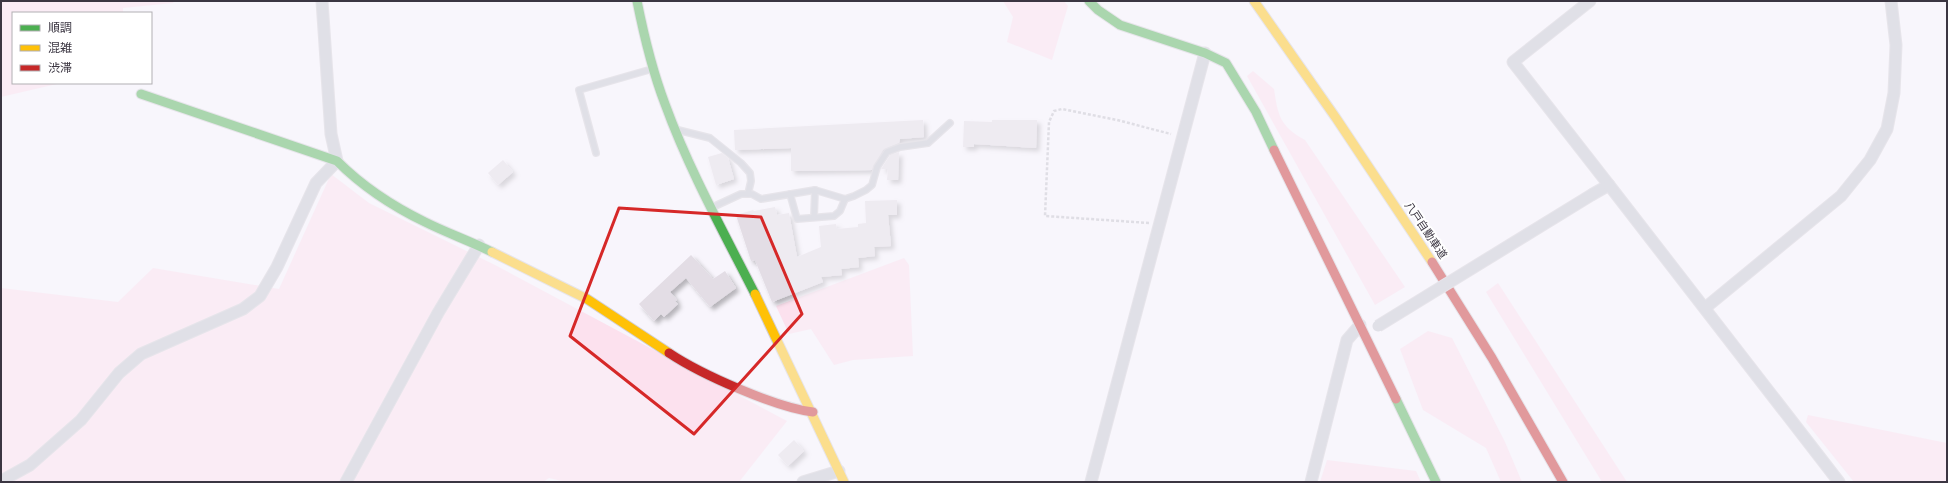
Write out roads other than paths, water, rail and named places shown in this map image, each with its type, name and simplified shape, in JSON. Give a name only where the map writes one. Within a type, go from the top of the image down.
[{"type":"main road","points":[[637,1],[652,69],[689,165],[813,412],[844,482]]},
{"type":"main road","points":[[1089,1],[1098,10],[1120,25],[1205,53],[1226,63],[1256,112],[1436,482]]},
{"type":"main road","name":"八戸自動車道","points":[[1254,1],[1337,116],[1456,296],[1563,482]]},
{"type":"main road","points":[[141,94],[337,161],[356,180],[388,202],[425,222],[479,245],[588,299],[677,358],[732,385],[796,410],[813,412]]},
{"type":"street","points":[[1,481],[30,465],[81,420],[119,372],[141,354],[243,309],[260,296],[276,267],[316,183],[337,161],[331,134],[322,1]]},
{"type":"street","points":[[1590,1],[1513,62],[1839,482]]},
{"type":"street","points":[[1705,308],[1841,196],[1870,160],[1887,129],[1894,94],[1896,45],[1891,1]]},
{"type":"street","points":[[1091,482],[1205,53]]},
{"type":"street","points":[[1311,482],[1347,340],[1363,330],[1378,326],[1609,185]]},
{"type":"street","points":[[346,482],[438,313],[479,245]]},
{"type":"street","points":[[803,482],[839,471]]},
{"type":"lane","points":[[596,153],[579,90],[652,69]]},
{"type":"lane","points":[[710,208],[740,194],[752,194],[761,199],[815,190],[845,199],[866,190],[872,185],[877,167],[887,152],[900,147],[928,143],[950,123]]},
{"type":"lane","points":[[675,130],[710,138],[741,163],[750,173],[751,181],[748,194]]},
{"type":"lane","points":[[814,217],[815,190]]},
{"type":"lane","points":[[790,194],[797,219],[834,216],[840,211],[845,199]]}]
